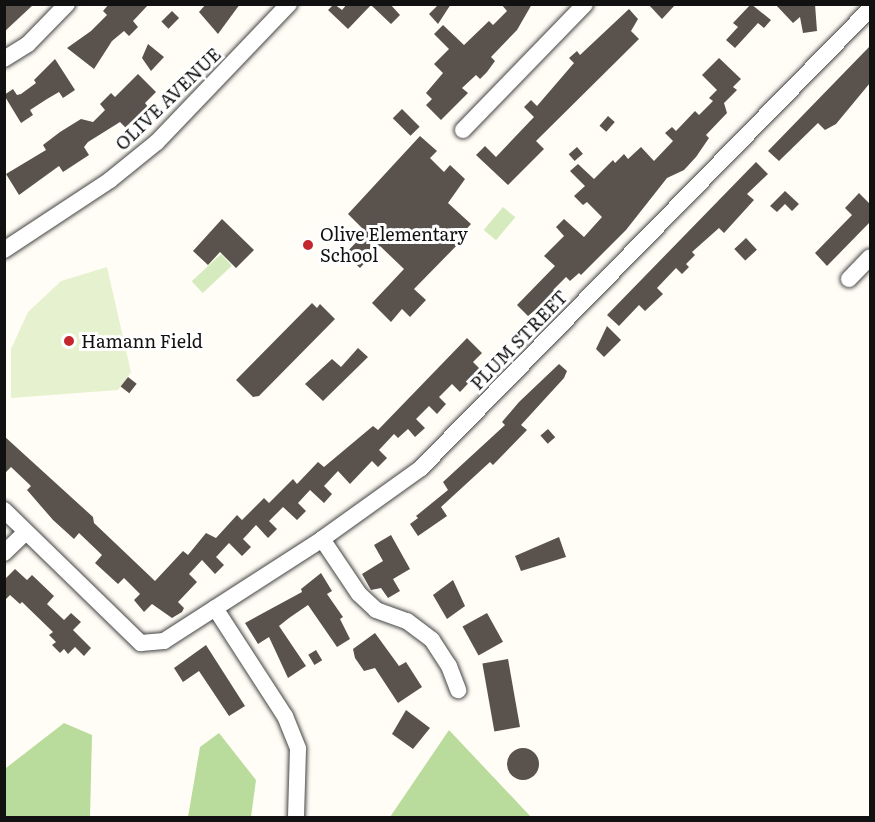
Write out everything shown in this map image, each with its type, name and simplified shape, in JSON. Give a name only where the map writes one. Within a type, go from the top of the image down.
[{"type":"street","points":[[4,59],[28,44],[67,4]]},
{"type":"street","name":"OLIVE AVENUE","points":[[4,250],[110,180],[157,142],[289,4]]},
{"type":"street","points":[[463,130],[585,4]]},
{"type":"street","name":"PLUM STREET","points":[[27,532],[141,643],[153,645],[214,608],[322,539],[421,468],[870,9]]},
{"type":"street","points":[[849,279],[870,257]]},
{"type":"street","points":[[4,510],[27,532],[4,553]]},
{"type":"street","points":[[322,539],[359,594],[376,610],[407,621],[432,639],[449,666],[458,690]]},
{"type":"street","points":[[214,608],[285,716],[298,749],[296,818]]},
{"type":"green space","points":[[503,207],[515,217],[496,240],[484,230]]},
{"type":"green space","points":[[221,254],[232,266],[203,293],[192,281]]},
{"type":"green space","name":"Hamann Field","points":[[107,267],[131,372],[118,390],[11,398],[11,349],[28,312],[61,281]]},
{"type":"green space","points":[[64,723],[92,735],[90,817],[5,817],[6,768]]},
{"type":"green space","points":[[449,730],[531,817],[390,817]]},
{"type":"green space","points":[[219,733],[256,780],[251,817],[188,817],[200,747]]},
{"type":"building","points":[[4,4],[34,4],[4,32]]},
{"type":"building","points":[[109,4],[149,4],[133,21],[138,27],[129,36],[124,31],[112,41],[94,69],[67,48],[91,31],[107,15],[103,11]]},
{"type":"building","points":[[206,4],[240,4],[218,34],[199,12]]},
{"type":"building","points":[[334,4],[342,10],[347,4],[390,4],[400,15],[391,24],[371,5],[348,29],[328,10]]},
{"type":"building","points":[[439,4],[451,4],[438,24],[429,14]]},
{"type":"building","points":[[501,4],[532,4],[517,30],[491,57],[495,61],[487,72],[480,79],[476,75],[462,88],[468,93],[441,120],[426,105],[432,99],[426,93],[443,73],[434,64],[449,49],[434,34],[443,25],[464,45],[489,21],[493,25],[507,11]]},
{"type":"building","points":[[648,4],[676,4],[662,19]]},
{"type":"building","points":[[751,4],[771,20],[764,28],[758,23],[735,48],[726,40],[738,27],[733,23]]},
{"type":"building","points":[[775,4],[815,4],[817,31],[803,33],[800,17],[793,23]]},
{"type":"building","points":[[629,9],[638,19],[631,31],[639,39],[536,141],[544,149],[508,185],[476,155],[485,146],[496,157],[534,117],[524,107],[531,100],[537,106],[574,63],[569,58],[577,51],[580,55]]},
{"type":"building","points":[[172,11],[179,18],[168,29],[161,22]]},
{"type":"building","points":[[148,44],[164,57],[151,71],[142,58]]},
{"type":"building","points":[[870,46],[870,83],[836,124],[825,130],[818,123],[779,161],[768,151]]},
{"type":"building","points":[[719,58],[741,79],[733,87],[737,90],[724,103],[727,113],[706,135],[709,138],[696,157],[684,170],[667,178],[626,230],[581,275],[579,273],[570,281],[566,277],[553,290],[560,297],[545,313],[539,307],[528,316],[517,305],[555,266],[544,256],[564,236],[556,227],[564,219],[584,237],[602,217],[587,202],[583,205],[574,196],[585,186],[570,171],[578,164],[594,179],[613,160],[615,163],[624,154],[628,159],[641,147],[654,161],[673,141],[665,133],[672,127],[676,131],[695,111],[699,115],[713,101],[709,98],[717,90],[702,75]]},
{"type":"building","points":[[55,59],[75,90],[63,98],[59,92],[47,99],[30,110],[33,115],[21,123],[4,95],[13,89],[17,95],[21,94],[36,83],[34,80]]},
{"type":"building","points":[[138,74],[156,92],[145,103],[148,107],[126,128],[120,122],[88,142],[84,147],[89,155],[63,172],[59,166],[19,195],[6,174],[46,150],[43,145],[81,119],[93,122],[105,110],[100,104],[111,93],[115,97]]},
{"type":"building","points":[[402,109],[420,127],[410,136],[393,118]]},
{"type":"building","points":[[608,116],[615,122],[606,132],[599,126]]},
{"type":"building","points":[[420,136],[437,151],[430,158],[444,172],[450,165],[465,179],[448,203],[471,224],[462,234],[465,237],[414,289],[426,300],[410,317],[402,309],[391,322],[372,303],[404,269],[380,246],[360,268],[345,254],[366,232],[348,214]]},
{"type":"building","points":[[577,147],[583,154],[575,161],[569,154]]},
{"type":"building","points":[[756,162],[768,174],[747,194],[754,200],[724,233],[719,228],[692,252],[695,255],[686,264],[689,267],[682,274],[676,268],[657,288],[663,294],[645,311],[639,305],[619,326],[607,315]]},
{"type":"building","points":[[785,191],[799,204],[792,211],[785,204],[777,212],[770,206]]},
{"type":"building","points":[[859,193],[870,204],[870,222],[827,266],[815,253],[852,215],[845,208]]},
{"type":"building","points":[[222,219],[254,250],[236,268],[220,252],[208,265],[193,251]]},
{"type":"building","points":[[746,238],[757,250],[745,261],[734,249]]},
{"type":"building","points":[[312,303],[317,308],[320,304],[335,319],[259,396],[253,397],[236,380]]},
{"type":"building","points":[[607,326],[621,340],[604,357],[596,349]]},
{"type":"building","points":[[467,338],[482,353],[473,362],[481,370],[460,392],[452,384],[439,397],[446,404],[437,414],[429,406],[416,419],[425,428],[415,437],[408,429],[398,438],[394,434],[379,450],[387,458],[378,467],[372,461],[350,484],[338,471],[324,486],[332,494],[324,503],[310,490],[298,503],[306,511],[297,520],[283,507],[269,521],[277,529],[268,538],[256,525],[243,539],[251,547],[242,556],[229,543],[216,557],[224,565],[215,574],[202,560],[189,574],[197,582],[178,602],[184,608],[182,612],[172,618],[152,604],[144,612],[134,600],[140,594],[124,578],[118,584],[95,563],[102,555],[79,533],[74,539],[53,520],[27,490],[31,486],[11,467],[4,474],[4,436],[93,517],[94,523],[155,581],[183,551],[188,555],[206,533],[216,538],[237,515],[242,520],[264,498],[269,503],[293,479],[297,484],[318,462],[324,467],[373,426],[378,430]]},
{"type":"building","points":[[358,348],[368,357],[323,401],[305,384],[332,359],[341,367]]},
{"type":"building","points":[[559,364],[567,371],[564,378],[521,425],[527,430],[493,465],[490,462],[441,507],[447,516],[418,536],[410,524],[418,518],[416,516],[448,490],[443,482],[505,425],[502,422],[519,402]]},
{"type":"building","points":[[128,377],[137,384],[129,393],[121,386]]},
{"type":"building","points":[[548,429],[555,437],[548,444],[540,436]]},
{"type":"building","points":[[391,535],[410,569],[393,579],[400,591],[388,598],[381,588],[371,590],[362,574],[383,561],[374,545]]},
{"type":"building","points":[[559,537],[566,557],[521,571],[515,556]]},
{"type":"building","points":[[15,569],[27,580],[32,575],[54,596],[47,604],[64,620],[71,613],[81,622],[73,630],[91,648],[84,656],[75,647],[68,654],[64,649],[60,653],[52,645],[56,642],[49,635],[53,632],[22,602],[20,604],[10,595],[4,601],[4,580]]},
{"type":"building","points":[[321,573],[332,591],[327,594],[343,617],[340,619],[350,639],[337,647],[308,605],[279,626],[306,666],[288,678],[269,637],[258,644],[245,623],[302,592],[301,589]]},
{"type":"building","points":[[453,580],[465,606],[447,619],[433,595]]},
{"type":"building","points":[[487,613],[503,642],[479,655],[463,627]]},
{"type":"building","points":[[375,633],[399,666],[406,662],[422,687],[398,703],[375,668],[364,671],[355,658],[353,649]]},
{"type":"building","points":[[206,645],[245,706],[229,716],[199,671],[183,682],[174,668]]},
{"type":"building","points":[[316,650],[322,660],[314,665],[308,655]]},
{"type":"building","points":[[508,659],[520,727],[494,731],[482,664]]},
{"type":"building","points":[[406,710],[430,728],[413,749],[392,734]]},
{"type":"building","points":[[523,748],[535,752],[539,764],[535,776],[523,780],[511,776],[507,764],[511,752]]},
{"type":"place","name":"Olive Elementary School","points":[[308,245]]},
{"type":"place","name":"Hamann Field","points":[[69,341]]}]
